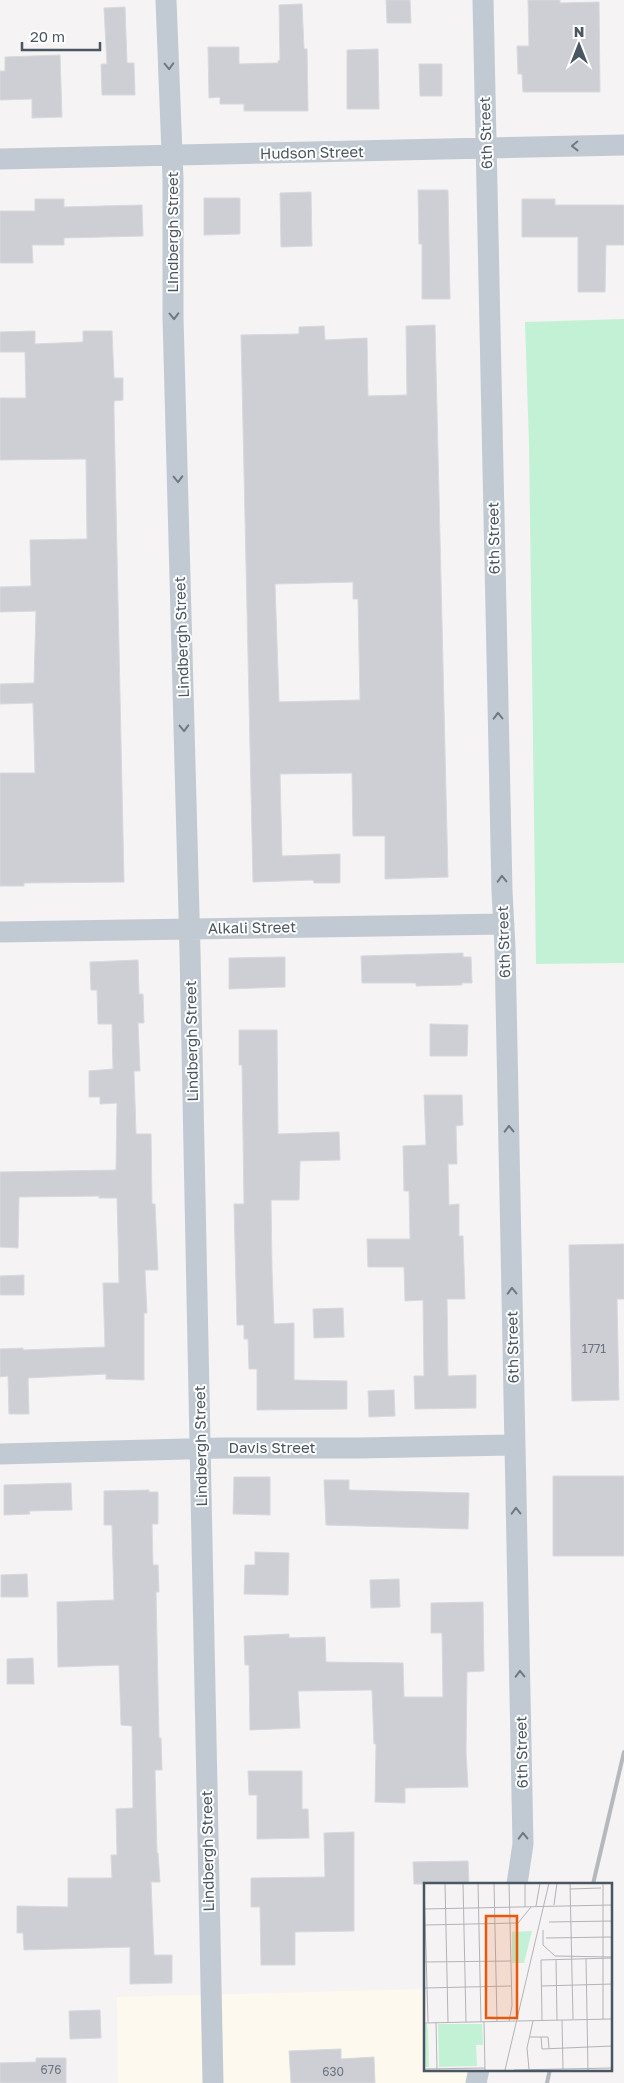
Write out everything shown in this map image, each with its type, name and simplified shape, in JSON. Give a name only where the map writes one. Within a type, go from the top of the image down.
[{"type":"street","name":"Lindbergh Street","points":[[166,0],[172,155],[173,317],[190,929],[214,2083]]},
{"type":"street","name":"6th Street","points":[[483,0],[524,1844],[517,1883]]},
{"type":"street","name":"Hudson Street","points":[[0,159],[624,145]]},
{"type":"street","name":"Alkali Street","points":[[0,932],[504,924]]},
{"type":"street","name":"Davis Street","points":[[0,1454],[515,1445]]},
{"type":"street","points":[[476,2083],[479,2070]]},
{"type":"shaded area","points":[[424,1989],[424,2070],[479,2070],[476,2083],[118,2083],[117,1997]]},
{"type":"green space","points":[[624,319],[624,963],[536,964],[529,444],[525,322]]},
{"type":"building","points":[[386,0],[410,0],[411,23],[387,23]]},
{"type":"building","points":[[528,0],[560,0],[560,3],[599,2],[600,92],[523,92],[522,74],[518,74],[517,46],[529,46]]},
{"type":"building","points":[[302,4],[304,49],[307,49],[308,111],[244,111],[244,104],[220,104],[220,97],[209,98],[208,47],[239,47],[239,64],[278,63],[280,60],[279,5]]},
{"type":"building","points":[[125,7],[127,63],[134,63],[135,95],[102,95],[101,64],[107,64],[104,8]]},
{"type":"building","points":[[378,49],[379,109],[347,109],[347,50]]},
{"type":"building","points":[[60,55],[62,117],[32,118],[32,99],[0,100],[0,71],[5,71],[5,57]]},
{"type":"building","points":[[419,64],[442,64],[442,96],[420,96]]},
{"type":"building","points":[[418,190],[448,190],[450,299],[422,299],[422,244],[419,244]]},
{"type":"building","points":[[311,192],[312,246],[281,247],[280,193]]},
{"type":"building","points":[[204,198],[240,198],[240,234],[204,235]]},
{"type":"building","points":[[35,199],[64,199],[64,207],[142,205],[143,236],[64,238],[64,245],[32,245],[33,263],[0,263],[0,211],[35,211]]},
{"type":"building","points":[[522,199],[555,199],[555,205],[624,205],[624,245],[606,245],[605,292],[578,292],[578,237],[522,237]]},
{"type":"building","points":[[435,325],[448,877],[385,879],[385,836],[353,836],[352,773],[280,774],[282,856],[340,854],[340,883],[314,883],[313,880],[253,882],[241,335],[299,334],[299,327],[324,326],[325,340],[367,338],[368,396],[407,395],[406,326]],"holes":[[[353,582],[353,599],[358,599],[360,700],[279,702],[275,584]]]},
{"type":"building","points":[[35,331],[35,344],[83,342],[83,331],[112,331],[114,378],[123,378],[123,400],[114,401],[114,412],[124,882],[24,883],[24,886],[0,886],[0,773],[35,773],[33,703],[0,704],[0,684],[34,683],[36,611],[0,612],[0,587],[31,586],[30,540],[87,539],[86,459],[0,460],[0,398],[26,398],[25,352],[0,352],[0,332]]},
{"type":"building","points":[[463,953],[463,957],[471,957],[472,983],[416,986],[416,983],[362,983],[361,956]]},
{"type":"building","points":[[285,957],[285,987],[229,989],[229,958]]},
{"type":"building","points":[[138,960],[139,994],[143,994],[144,1023],[138,1023],[140,1071],[134,1071],[136,1134],[151,1134],[152,1204],[155,1204],[158,1270],[145,1270],[147,1313],[144,1313],[144,1380],[106,1379],[106,1374],[28,1378],[29,1414],[9,1414],[8,1376],[0,1377],[0,1349],[105,1347],[103,1283],[119,1283],[117,1198],[99,1198],[99,1196],[19,1197],[18,1248],[0,1247],[0,1172],[116,1170],[117,1103],[100,1104],[100,1097],[89,1097],[89,1071],[113,1069],[112,1024],[98,1024],[97,990],[91,990],[90,962]]},
{"type":"building","points":[[430,1024],[468,1025],[467,1056],[430,1056]]},
{"type":"building","points":[[239,1030],[277,1030],[278,1134],[339,1132],[340,1160],[300,1161],[299,1200],[271,1200],[272,1269],[274,1324],[294,1323],[294,1380],[347,1381],[347,1409],[257,1410],[257,1369],[249,1369],[248,1339],[244,1339],[244,1325],[237,1325],[234,1204],[244,1204],[242,1065],[239,1065]]},
{"type":"building","points":[[424,1095],[462,1095],[463,1125],[456,1126],[457,1164],[448,1164],[449,1205],[459,1204],[459,1236],[463,1236],[465,1299],[447,1299],[448,1376],[476,1375],[476,1408],[415,1409],[414,1376],[424,1376],[423,1300],[405,1301],[404,1267],[368,1267],[367,1239],[410,1239],[409,1191],[404,1191],[403,1146],[426,1145]]},
{"type":"building","points":[[624,1244],[624,1299],[617,1299],[619,1400],[572,1401],[569,1245]]},
{"type":"building","points":[[24,1275],[24,1295],[0,1295],[0,1276]]},
{"type":"building","points":[[343,1308],[344,1337],[314,1338],[313,1309]]},
{"type":"building","points":[[394,1390],[395,1416],[369,1417],[368,1391]]},
{"type":"building","points":[[553,1476],[624,1476],[624,1556],[553,1556]]},
{"type":"building","points":[[234,1477],[270,1477],[270,1515],[233,1514]]},
{"type":"building","points":[[324,1480],[349,1480],[349,1490],[469,1493],[468,1529],[326,1525]]},
{"type":"building","points":[[71,1483],[72,1510],[29,1511],[30,1514],[4,1515],[4,1485]]},
{"type":"building","points":[[149,1490],[149,1492],[158,1492],[158,1524],[152,1524],[153,1565],[158,1565],[159,1592],[156,1592],[159,1738],[161,1738],[162,1770],[155,1770],[157,1853],[160,1882],[151,1882],[154,1955],[172,1955],[172,1983],[130,1984],[130,1947],[24,1950],[23,1933],[17,1933],[17,1906],[68,1907],[68,1878],[112,1878],[111,1855],[117,1855],[116,1809],[133,1808],[132,1726],[121,1725],[119,1665],[58,1667],[57,1602],[114,1600],[112,1525],[104,1525],[104,1491]]},
{"type":"building","points":[[255,1552],[289,1553],[288,1595],[244,1594],[245,1565],[255,1565]]},
{"type":"building","points":[[27,1574],[28,1597],[1,1597],[1,1575]]},
{"type":"building","points":[[399,1579],[400,1607],[371,1608],[370,1580]]},
{"type":"building","points":[[483,1602],[484,1671],[467,1672],[466,1751],[468,1787],[405,1788],[405,1803],[375,1802],[376,1744],[374,1744],[372,1690],[298,1691],[300,1728],[250,1730],[249,1665],[245,1665],[244,1636],[289,1634],[289,1638],[325,1637],[326,1662],[403,1663],[404,1697],[443,1697],[442,1633],[431,1633],[431,1603]]},
{"type":"building","points":[[33,1658],[34,1684],[7,1684],[7,1659]]},
{"type":"building","points":[[248,1771],[302,1771],[302,1809],[308,1809],[309,1838],[257,1839],[257,1795],[249,1795]]},
{"type":"building","points":[[354,1832],[354,1931],[295,1932],[295,1965],[261,1965],[260,1907],[251,1907],[251,1878],[325,1877],[324,1833]]},
{"type":"building","points":[[468,1861],[469,1883],[414,1884],[413,1862]]},
{"type":"building","points":[[100,2010],[101,2038],[70,2039],[69,2011]]},
{"type":"building","points":[[341,2049],[341,2059],[374,2057],[375,2083],[291,2083],[289,2051]]},
{"type":"building","points":[[36,2058],[66,2058],[66,2083],[0,2083],[0,2063],[36,2062]]},
{"type":"railway","points":[[593,1883],[624,1752]]},
{"type":"railway","points":[[547,2083],[550,2070]]}]
